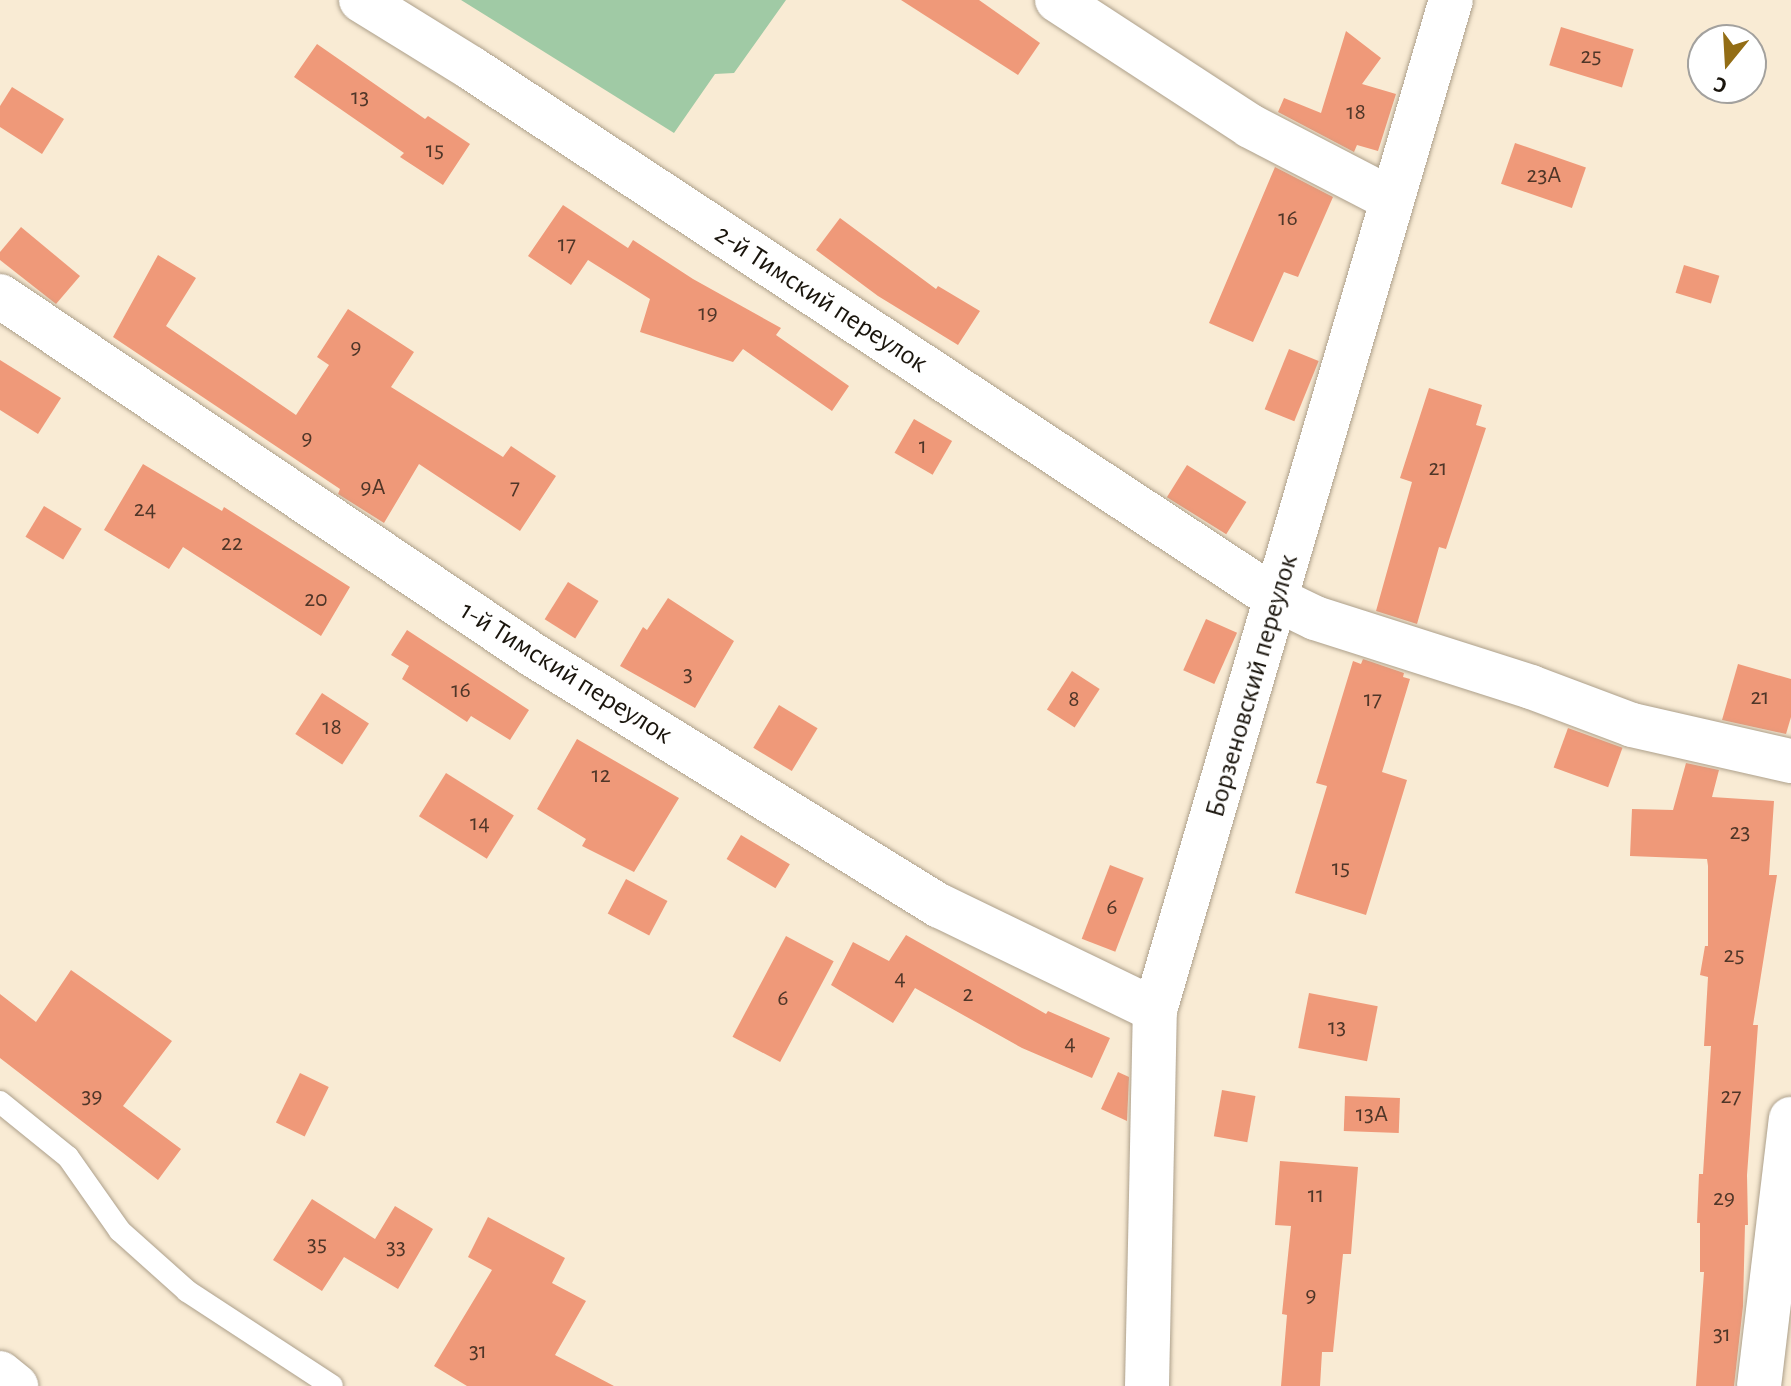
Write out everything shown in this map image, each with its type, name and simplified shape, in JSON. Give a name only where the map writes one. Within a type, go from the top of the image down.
[{"type":"street","name":"2-й Тимский переулок","points":[[361,0],[511,94],[1278,600],[1315,618],[1531,687],[1632,725],[1791,761]]},
{"type":"street","points":[[1057,0],[1250,126],[1391,199]]},
{"type":"street","name":"Борзеновский переулок","points":[[1147,1386],[1155,1010],[1278,600],[1391,199],[1451,0]]},
{"type":"street","name":"1-й Тимский переулок","points":[[0,296],[533,655],[940,906],[1155,1010]]},
{"type":"street","points":[[1759,1386],[1791,1119]]},
{"type":"street","points":[[0,1373],[16,1386]]},
{"type":"lane","points":[[0,1102],[68,1157],[120,1231],[187,1291],[332,1386]]},
{"type":"green space","points":[[461,0],[786,0],[734,73],[715,74],[674,133]]},
{"type":"building","points":[[901,0],[979,0],[1040,43],[1018,75]]},
{"type":"building","points":[[1561,27],[1634,49],[1622,87],[1549,65]]},
{"type":"building","points":[[1346,31],[1381,58],[1362,84],[1396,94],[1378,151],[1357,145],[1354,152],[1278,112],[1284,98],[1321,113]]},
{"type":"building","points":[[317,44],[425,119],[428,116],[470,144],[443,185],[400,157],[404,153],[294,77]]},
{"type":"building","points":[[12,87],[64,119],[42,154],[0,127],[0,106]]},
{"type":"building","points":[[1515,143],[1586,167],[1572,208],[1501,184]]},
{"type":"building","points":[[1275,167],[1333,197],[1298,277],[1284,272],[1253,342],[1209,323]]},
{"type":"building","points":[[563,205],[628,248],[633,240],[693,279],[781,328],[776,335],[849,386],[832,411],[743,349],[733,362],[640,332],[650,299],[588,260],[571,285],[528,256]]},
{"type":"building","points":[[840,218],[936,289],[938,286],[980,311],[958,345],[878,296],[816,250]]},
{"type":"building","points":[[21,227],[80,276],[56,304],[0,260],[0,252]]},
{"type":"building","points":[[158,255],[196,278],[166,326],[296,415],[329,365],[317,357],[348,309],[414,352],[391,387],[503,457],[511,446],[556,476],[520,531],[419,464],[384,523],[338,494],[340,489],[113,337]]},
{"type":"building","points":[[1684,265],[1719,276],[1711,304],[1676,293]]},
{"type":"building","points":[[1289,349],[1319,361],[1294,421],[1265,409]]},
{"type":"building","points":[[0,360],[61,398],[38,434],[0,410]]},
{"type":"building","points":[[1429,388],[1482,405],[1476,425],[1486,428],[1446,549],[1439,547],[1417,624],[1376,611],[1412,482],[1400,478]]},
{"type":"building","points":[[914,419],[952,441],[933,475],[894,453]]},
{"type":"building","points":[[143,464],[222,511],[224,507],[350,587],[321,636],[183,547],[169,569],[104,530]]},
{"type":"building","points":[[1187,465],[1246,502],[1226,534],[1167,497]]},
{"type":"building","points":[[44,506],[82,529],[63,560],[25,537]]},
{"type":"building","points":[[568,582],[599,601],[575,638],[545,619]]},
{"type":"building","points":[[668,598],[734,641],[695,708],[620,666],[643,627],[647,630]]},
{"type":"building","points":[[1206,619],[1237,633],[1214,684],[1183,670]]},
{"type":"building","points":[[407,630],[529,710],[510,740],[471,716],[467,722],[402,679],[409,666],[391,655]]},
{"type":"building","points":[[1363,659],[1404,673],[1403,677],[1410,679],[1382,772],[1407,780],[1366,915],[1295,893],[1327,786],[1316,783],[1353,661],[1361,664]]},
{"type":"building","points":[[1738,664],[1791,679],[1791,717],[1786,734],[1722,720]]},
{"type":"building","points":[[1072,671],[1100,689],[1075,728],[1047,710]]},
{"type":"building","points":[[322,693],[369,723],[342,765],[295,734]]},
{"type":"building","points":[[779,705],[818,728],[792,771],[753,748]]},
{"type":"building","points":[[1568,728],[1623,748],[1608,787],[1554,767]]},
{"type":"building","points":[[577,739],[679,798],[634,872],[582,846],[586,839],[537,809]]},
{"type":"building","points":[[1686,763],[1719,770],[1712,797],[1774,801],[1769,875],[1777,875],[1753,1025],[1758,1025],[1747,1175],[1748,1225],[1745,1225],[1743,1306],[1734,1386],[1696,1386],[1704,1272],[1700,1272],[1700,1223],[1697,1223],[1699,1174],[1703,1174],[1711,1046],[1704,1046],[1708,977],[1700,975],[1705,946],[1708,946],[1707,859],[1630,856],[1632,809],[1673,810]]},
{"type":"building","points":[[446,773],[514,815],[487,859],[419,816]]},
{"type":"building","points":[[741,835],[790,864],[775,888],[727,859]]},
{"type":"building","points":[[1110,865],[1144,878],[1115,952],[1082,939]]},
{"type":"building","points":[[626,879],[667,901],[649,936],[608,913]]},
{"type":"building","points":[[906,935],[1046,1014],[1048,1011],[1110,1038],[1092,1078],[1022,1048],[915,988],[893,1023],[831,985],[853,942],[889,961]]},
{"type":"building","points":[[786,936],[834,961],[780,1062],[732,1037]]},
{"type":"building","points":[[71,970],[172,1041],[123,1106],[181,1149],[158,1180],[0,1058],[0,994],[36,1022]]},
{"type":"building","points":[[1309,993],[1378,1006],[1367,1061],[1298,1048]]},
{"type":"building","points":[[1118,1072],[1129,1077],[1127,1121],[1101,1109]]},
{"type":"building","points":[[300,1073],[329,1087],[305,1136],[276,1122]]},
{"type":"building","points":[[1222,1090],[1255,1096],[1247,1142],[1214,1136]]},
{"type":"building","points":[[1345,1096],[1400,1098],[1399,1133],[1344,1131]]},
{"type":"building","points":[[1280,1161],[1358,1167],[1351,1254],[1343,1254],[1333,1352],[1322,1352],[1320,1386],[1281,1386],[1287,1315],[1282,1314],[1291,1226],[1275,1225]]},
{"type":"building","points":[[312,1199],[375,1239],[395,1206],[433,1229],[398,1289],[344,1257],[322,1291],[273,1260]]},
{"type":"building","points":[[488,1217],[565,1258],[552,1283],[586,1301],[555,1355],[614,1386],[467,1386],[434,1366],[492,1270],[468,1257]]}]
